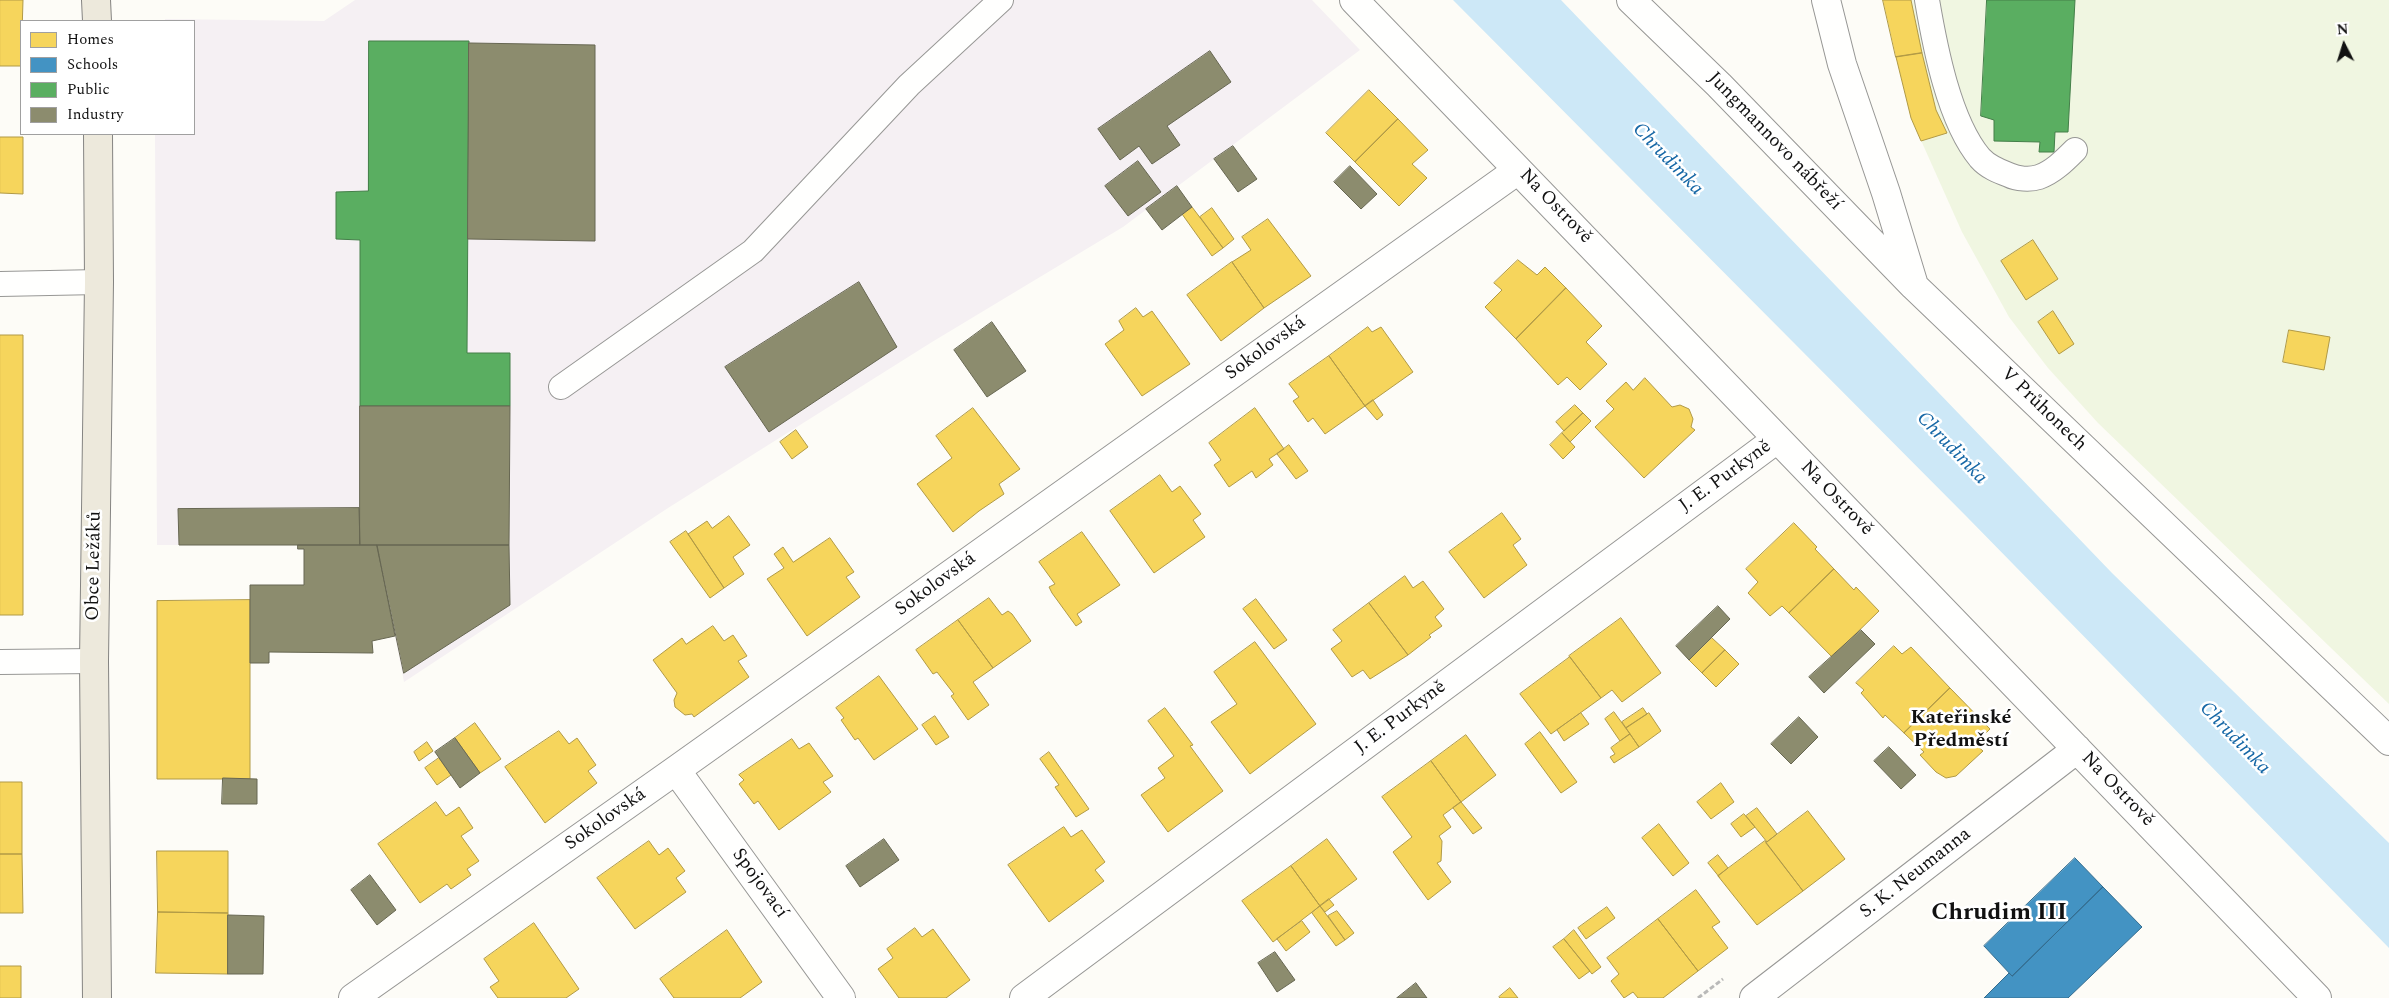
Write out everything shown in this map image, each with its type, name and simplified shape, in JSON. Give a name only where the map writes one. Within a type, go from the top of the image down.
[{"type":"main road","points":[[96,0],[97,20]]},
{"type":"main road","name":"Obce Ležáků","points":[[97,998],[94,661],[99,282],[98,135]]},
{"type":"street","name":"Na Ostrově","points":[[1354,0],[2317,998]]},
{"type":"street","name":"Jungmannovo nábřeží","points":[[1631,0],[1719,85],[1914,286]]},
{"type":"street","name":"V Průhonech","points":[[1826,0],[1842,64],[1886,193],[1914,286],[2389,741]]},
{"type":"street","name":"Sokolovská","points":[[353,998],[1518,170]]},
{"type":"street","name":"J. E. Purkyně","points":[[1024,998],[1777,439]]},
{"type":"street","name":"S. K. Neumanna","points":[[1754,998],[2077,749]]},
{"type":"street","name":"Spojovací","points":[[676,770],[841,998]]},
{"type":"lane","points":[[561,387],[753,251],[909,86],[1001,0]]},
{"type":"lane","points":[[1927,0],[1934,37],[1951,101],[1967,139],[1981,158],[1995,170],[2017,178],[2037,178],[2056,168],[2075,150]]},
{"type":"lane","points":[[0,284],[99,282]]},
{"type":"lane","points":[[0,662],[94,661]]},
{"type":"shaded area","points":[[355,0],[1312,0],[1360,50],[1123,227],[932,342],[668,508],[404,682],[377,545],[157,545],[155,135],[195,135],[195,20],[165,19],[324,21]]},
{"type":"green space","points":[[1883,0],[2389,0],[2389,704],[2098,423],[2048,368],[2009,317],[1962,232],[1911,118]]},
{"type":"water","name":"Chrudimka","points":[[1453,0],[1561,0],[2112,573],[2389,843],[2389,948],[1967,517]]},
{"type":"building: Homes","points":[[0,0],[23,0],[22,20],[20,20],[20,66],[0,66]]},
{"type":"building: Homes","points":[[1883,0],[1911,0],[1922,53],[1896,57]]},
{"type":"building: Homes","points":[[1922,53],[1936,110],[1947,133],[1921,141],[1911,118],[1896,57]]},
{"type":"building: Homes","points":[[1369,90],[1398,119],[1355,162],[1326,133]]},
{"type":"building: Homes","points":[[1398,119],[1428,150],[1412,164],[1427,178],[1399,206],[1355,162]]},
{"type":"building: Homes","points":[[0,137],[23,137],[23,194],[0,193]]},
{"type":"building: Homes","points":[[1192,207],[1223,248],[1212,256],[1182,214]]},
{"type":"building: Homes","points":[[1212,208],[1234,239],[1223,248],[1200,217]]},
{"type":"building: Homes","points":[[1268,219],[1311,276],[1264,308],[1232,262],[1251,250],[1242,237]]},
{"type":"building: Homes","points":[[2033,240],[2058,279],[2026,300],[2001,261]]},
{"type":"building: Homes","points":[[1518,260],[1537,275],[1545,267],[1566,288],[1516,339],[1485,307],[1502,290],[1494,283]]},
{"type":"building: Homes","points":[[1232,262],[1264,308],[1221,341],[1187,295]]},
{"type":"building: Homes","points":[[1566,288],[1602,326],[1586,342],[1607,364],[1580,390],[1567,377],[1558,385],[1516,339]]},
{"type":"building: Homes","points":[[1136,308],[1143,317],[1152,311],[1190,364],[1142,396],[1105,344],[1124,330],[1119,321]]},
{"type":"building: Homes","points":[[2053,311],[2074,344],[2059,354],[2038,322]]},
{"type":"building: Homes","points":[[1368,327],[1372,332],[1381,327],[1413,372],[1365,406],[1329,356]]},
{"type":"building: Homes","points":[[2289,330],[2330,337],[2324,370],[2283,362]]},
{"type":"building: Homes","points":[[0,335],[23,335],[23,615],[0,615]]},
{"type":"building: Homes","points":[[1329,356],[1365,406],[1325,434],[1313,418],[1308,422],[1293,401],[1299,397],[1289,384]]},
{"type":"building: Homes","points":[[1645,378],[1672,407],[1680,405],[1689,409],[1693,419],[1691,427],[1695,430],[1644,478],[1595,427],[1614,409],[1606,401],[1626,382],[1633,390]]},
{"type":"building: Homes","points":[[1373,400],[1383,415],[1377,420],[1365,406]]},
{"type":"building: Homes","points":[[1575,405],[1583,413],[1564,431],[1556,422]]},
{"type":"building: Homes","points":[[973,408],[1020,469],[999,484],[1004,494],[953,532],[917,484],[952,458],[936,436]]},
{"type":"building: Homes","points":[[1255,408],[1284,449],[1269,459],[1273,465],[1256,478],[1252,471],[1229,487],[1214,465],[1221,460],[1209,443]]},
{"type":"building: Homes","points":[[1583,413],[1591,421],[1570,442],[1562,433]]},
{"type":"building: Homes","points":[[796,430],[808,447],[792,459],[780,442]]},
{"type":"building: Homes","points":[[1562,433],[1575,447],[1563,459],[1550,445]]},
{"type":"building: Homes","points":[[1289,445],[1308,471],[1296,479],[1277,454]]},
{"type":"building: Homes","points":[[1160,475],[1172,492],[1180,486],[1201,514],[1193,520],[1205,537],[1154,573],[1110,511]]},
{"type":"building: Homes","points":[[1502,513],[1521,539],[1513,545],[1527,565],[1484,598],[1449,552]]},
{"type":"building: Homes","points":[[729,516],[750,545],[733,557],[744,574],[724,588],[688,534],[707,521],[712,528]]},
{"type":"building: Homes","points":[[1794,523],[1817,547],[1815,549],[1834,569],[1789,613],[1782,606],[1770,616],[1748,593],[1758,582],[1746,569]]},
{"type":"building: Homes","points":[[686,531],[724,588],[710,598],[670,542]]},
{"type":"building: Homes","points":[[1082,532],[1120,585],[1077,614],[1082,622],[1076,626],[1052,593],[1049,587],[1055,584],[1039,562]]},
{"type":"building: Homes","points":[[830,538],[854,572],[846,577],[860,597],[807,636],[767,579],[784,568],[774,554],[783,547],[793,562]]},
{"type":"building: Homes","points":[[1834,569],[1854,590],[1856,587],[1879,611],[1832,657],[1789,613]]},
{"type":"building: Homes","points":[[1405,576],[1413,588],[1423,581],[1444,609],[1435,617],[1442,626],[1429,635],[1431,637],[1408,655],[1369,603]]},
{"type":"building: Homes","points":[[989,598],[1002,615],[1008,611],[1012,614],[1031,641],[993,668],[958,620]]},
{"type":"building: Homes","points":[[1256,599],[1287,640],[1274,649],[1243,609]]},
{"type":"building: Homes","points":[[250,600],[250,779],[157,779],[157,601]]},
{"type":"building: Homes","points":[[1369,603],[1408,655],[1370,679],[1363,670],[1352,677],[1331,649],[1342,641],[1333,630]]},
{"type":"building: Homes","points":[[1621,618],[1661,673],[1622,702],[1612,690],[1601,698],[1569,656]]},
{"type":"building: Homes","points":[[958,620],[993,668],[973,682],[989,705],[968,720],[951,696],[954,694],[937,672],[933,674],[916,650]]},
{"type":"building: Homes","points":[[713,626],[724,641],[733,635],[747,656],[738,661],[749,677],[694,717],[692,714],[685,715],[675,707],[674,700],[677,693],[653,660],[682,638],[686,644]]},
{"type":"building: Homes","points":[[1712,638],[1725,650],[1702,673],[1689,660]]},
{"type":"building: Homes","points":[[1255,642],[1316,724],[1250,774],[1211,722],[1237,704],[1214,672]]},
{"type":"building: Homes","points":[[1894,646],[1902,654],[1911,647],[1950,688],[1904,733],[1885,715],[1883,718],[1861,693],[1864,690],[1856,683]]},
{"type":"building: Homes","points":[[1725,650],[1739,664],[1716,687],[1702,673]]},
{"type":"building: Homes","points":[[1570,657],[1601,698],[1551,734],[1520,694]]},
{"type":"building: Homes","points":[[879,676],[918,729],[874,760],[858,738],[855,740],[841,720],[844,718],[836,708]]},
{"type":"building: Homes","points":[[1950,688],[1990,729],[1975,744],[1983,751],[1956,776],[1946,778],[1936,772],[1920,755],[1924,752],[1904,733]]},
{"type":"building: Homes","points":[[1165,708],[1193,745],[1190,746],[1223,791],[1168,832],[1141,795],[1165,778],[1158,768],[1174,756],[1148,721]]},
{"type":"building: Homes","points":[[1643,708],[1647,714],[1626,728],[1622,722]]},
{"type":"building: Homes","points":[[1614,712],[1630,734],[1620,741],[1605,719]]},
{"type":"building: Homes","points":[[1581,713],[1589,724],[1564,741],[1557,730]]},
{"type":"building: Homes","points":[[1649,713],[1661,731],[1639,747],[1626,728]]},
{"type":"building: Homes","points":[[935,716],[949,737],[936,745],[922,725]]},
{"type":"building: Homes","points":[[475,723],[501,759],[480,773],[455,738]]},
{"type":"building: Homes","points":[[559,731],[569,744],[577,738],[596,765],[588,771],[597,783],[545,823],[505,767]]},
{"type":"building: Homes","points":[[1540,732],[1577,782],[1561,793],[1525,744]]},
{"type":"building: Homes","points":[[1630,734],[1639,747],[1614,763],[1610,757],[1615,754],[1611,748]]},
{"type":"building: Homes","points":[[1466,735],[1496,775],[1461,802],[1431,761]]},
{"type":"building: Homes","points":[[792,739],[799,749],[809,743],[833,776],[823,782],[831,792],[779,830],[758,801],[754,804],[739,784],[744,780],[739,775]]},
{"type":"building: Homes","points":[[427,742],[433,751],[419,761],[414,752]]},
{"type":"building: Homes","points":[[1049,752],[1089,809],[1076,817],[1055,787],[1059,785],[1040,759]]},
{"type":"building: Homes","points":[[439,758],[451,775],[437,785],[425,768]]},
{"type":"building: Homes","points":[[1431,761],[1461,802],[1443,815],[1451,827],[1439,836],[1442,841],[1441,861],[1437,863],[1451,882],[1428,900],[1393,852],[1412,837],[1382,797]]},
{"type":"building: Homes","points":[[0,782],[22,782],[22,854],[0,854]]},
{"type":"building: Homes","points":[[1721,783],[1734,802],[1711,819],[1697,802]]},
{"type":"building: Homes","points":[[436,802],[446,816],[459,807],[473,828],[461,836],[479,861],[467,869],[471,875],[451,889],[447,884],[420,903],[378,844]]},
{"type":"building: Homes","points":[[1461,802],[1482,828],[1473,834],[1453,808]]},
{"type":"building: Homes","points":[[1757,808],[1777,834],[1767,842],[1746,816]]},
{"type":"building: Homes","points":[[1808,811],[1845,859],[1803,891],[1766,843]]},
{"type":"building: Homes","points":[[1744,814],[1755,827],[1741,837],[1731,824]]},
{"type":"building: Homes","points":[[1659,824],[1689,863],[1673,876],[1642,838]]},
{"type":"building: Homes","points":[[1064,827],[1071,837],[1082,830],[1105,862],[1095,870],[1104,881],[1049,922],[1008,865]]},
{"type":"building: Homes","points":[[1327,839],[1357,879],[1320,906],[1291,866]]},
{"type":"building: Homes","points":[[649,841],[659,855],[668,848],[685,871],[676,878],[686,892],[635,929],[597,878]]},
{"type":"building: Homes","points":[[1765,841],[1803,891],[1757,925],[1718,876]]},
{"type":"building: Homes","points":[[157,851],[228,851],[228,913],[158,912]]},
{"type":"building: Homes","points":[[0,854],[22,854],[23,913],[0,913]]},
{"type":"building: Homes","points":[[1718,855],[1728,868],[1718,876],[1708,863]]},
{"type":"building: Homes","points":[[1291,866],[1320,906],[1273,942],[1242,901]]},
{"type":"building: Homes","points":[[1696,890],[1720,922],[1712,927],[1728,948],[1698,971],[1658,919]]},
{"type":"building: Homes","points":[[1329,899],[1334,905],[1325,912],[1320,906]]},
{"type":"building: Homes","points":[[1320,906],[1345,940],[1336,946],[1312,913]]},
{"type":"building: Homes","points":[[1607,907],[1615,918],[1586,939],[1578,928]]},
{"type":"building: Homes","points":[[1337,911],[1354,933],[1345,940],[1328,916]]},
{"type":"building: Homes","points":[[158,912],[228,913],[228,974],[156,973]]},
{"type":"building: Homes","points":[[1658,919],[1698,971],[1663,998],[1638,998],[1633,992],[1624,998],[1611,981],[1619,974],[1607,958]]},
{"type":"building: Homes","points":[[1302,921],[1310,932],[1286,951],[1277,939]]},
{"type":"building: Homes","points":[[534,923],[579,989],[566,998],[498,998],[490,987],[499,981],[484,959]]},
{"type":"building: Homes","points":[[915,928],[922,937],[933,929],[970,980],[946,998],[899,998],[878,969],[893,958],[887,949]]},
{"type":"building: Homes","points":[[727,930],[762,982],[740,998],[674,998],[660,979]]},
{"type":"building: Homes","points":[[1574,930],[1601,967],[1592,974],[1564,939]]},
{"type":"building: Homes","points":[[1564,939],[1590,971],[1579,979],[1553,947]]},
{"type":"building: Homes","points":[[0,966],[21,966],[21,998],[0,998]]},
{"type":"building: Homes","points":[[1510,988],[1518,998],[1499,997]]},
{"type":"building: Schools","points":[[2075,858],[2103,887],[2012,976],[1984,946]]},
{"type":"building: Schools","points":[[2103,887],[2142,927],[2068,998],[1984,998],[2009,973],[2012,976]]},
{"type":"building: Public","points":[[1987,0],[2075,0],[2068,132],[2055,132],[2054,152],[2039,152],[2040,142],[1994,141],[1994,120],[1981,116]]},
{"type":"building: Public","points":[[369,41],[469,41],[467,353],[510,353],[510,406],[360,406],[360,240],[336,239],[336,192],[368,191]]},
{"type":"building: Industry","points":[[469,43],[595,45],[595,241],[468,239]]},
{"type":"building: Industry","points":[[1210,51],[1231,82],[1167,126],[1180,145],[1152,164],[1139,146],[1120,160],[1098,129]]},
{"type":"building: Industry","points":[[1233,146],[1257,179],[1238,192],[1214,159]]},
{"type":"building: Industry","points":[[1138,161],[1161,192],[1128,216],[1105,186]]},
{"type":"building: Industry","points":[[1350,166],[1377,194],[1361,209],[1334,182]]},
{"type":"building: Industry","points":[[1177,186],[1192,207],[1162,230],[1146,209]]},
{"type":"building: Industry","points":[[859,282],[897,347],[769,432],[725,367]]},
{"type":"building: Industry","points":[[992,322],[1026,371],[987,397],[954,350]]},
{"type":"building: Industry","points":[[360,406],[510,406],[509,545],[360,545]]},
{"type":"building: Industry","points":[[359,508],[360,545],[179,545],[178,509]]},
{"type":"building: Industry","points":[[298,545],[377,545],[395,636],[372,641],[373,653],[269,652],[269,663],[250,663],[250,585],[304,585],[304,549],[298,549]]},
{"type":"building: Industry","points":[[377,545],[509,545],[510,605],[404,673]]},
{"type":"building: Industry","points":[[1718,606],[1730,619],[1689,660],[1676,646]]},
{"type":"building: Industry","points":[[1861,630],[1875,644],[1824,693],[1809,677]]},
{"type":"building: Industry","points":[[1799,717],[1818,737],[1791,764],[1771,744]]},
{"type":"building: Industry","points":[[455,738],[480,773],[460,788],[435,752]]},
{"type":"building: Industry","points":[[1889,747],[1916,775],[1901,789],[1874,761]]},
{"type":"building: Industry","points":[[223,778],[257,779],[257,804],[222,804]]},
{"type":"building: Industry","points":[[884,839],[899,860],[860,887],[846,866]]},
{"type":"building: Industry","points":[[370,875],[396,910],[377,925],[351,890]]},
{"type":"building: Industry","points":[[228,915],[264,916],[263,974],[228,974]]},
{"type":"building: Industry","points":[[1275,952],[1295,980],[1277,992],[1258,963]]},
{"type":"building: Industry","points":[[1416,983],[1427,998],[1397,998]]},
{"type":"district","name":"Kateřinské Předměstí","points":[[1961,730]]},
{"type":"district","name":"Chrudim III","points":[[1999,914]]}]
